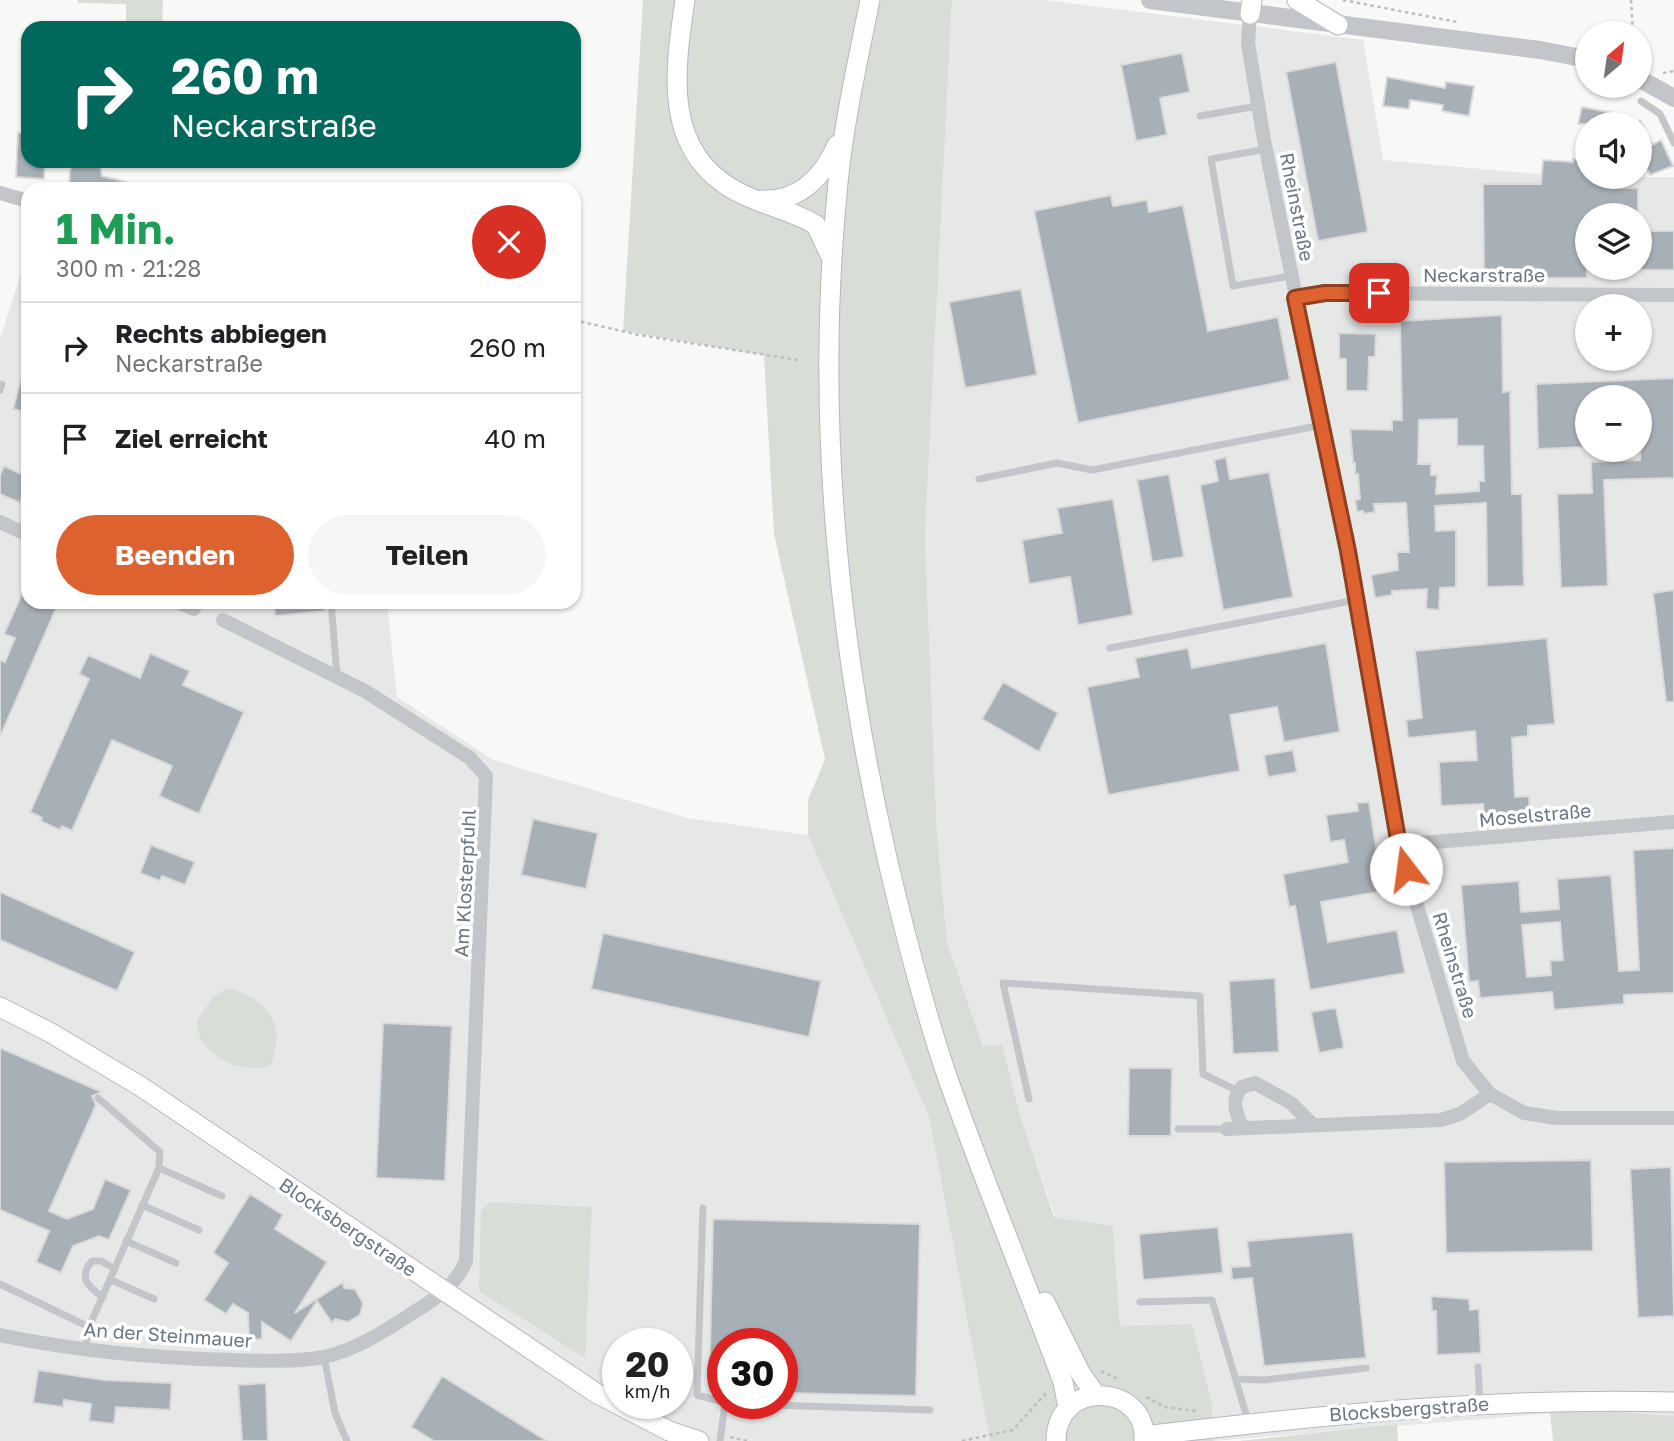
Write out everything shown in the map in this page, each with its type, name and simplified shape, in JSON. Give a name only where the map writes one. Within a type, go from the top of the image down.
[{"type":"main road","points":[[685,0],[676,95],[690,146],[711,173],[755,200],[816,225],[832,259]]},
{"type":"main road","points":[[870,0],[838,179],[832,259],[828,393],[836,533],[855,696],[870,784],[905,933],[927,1011],[947,1075],[999,1210],[1072,1378],[1068,1408]]},
{"type":"main road","points":[[1297,0],[1338,24]]},
{"type":"main road","points":[[755,200],[783,197],[800,191],[819,177],[832,158],[850,102]]},
{"type":"main road","name":"Blocksbergstraße","points":[[0,1007],[51,1033],[140,1086],[596,1393],[669,1431],[699,1441]]},
{"type":"main road","points":[[1072,1378],[1096,1395]]},
{"type":"main road","points":[[1056,1441],[1060,1419],[1068,1408],[1081,1399],[1096,1395],[1119,1399],[1129,1405],[1142,1424],[1144,1438]]},
{"type":"main road","name":"Blocksbergstraße","points":[[1144,1438],[1406,1407],[1480,1403],[1674,1402]]},
{"type":"street","points":[[1150,0],[1251,7],[1338,24],[1575,57]]},
{"type":"street","name":"Rheinstraße","points":[[1251,7],[1248,43],[1258,106],[1356,600],[1399,845],[1463,1061],[1490,1094],[1524,1113],[1556,1118],[1674,1118]]},
{"type":"street","points":[[1652,86],[1674,98]]},
{"type":"street","points":[[0,193],[21,199]]},
{"type":"street","name":"Neckarstraße","points":[[1295,298],[1325,293],[1674,295]]},
{"type":"street","points":[[0,522],[21,532]]},
{"type":"street","name":"Am Klosterpfuhl","points":[[223,620],[337,675],[470,758],[486,776],[468,1250],[461,1273],[444,1292]]},
{"type":"street","name":"Moselstraße","points":[[1399,845],[1674,822]]},
{"type":"street","points":[[1243,1128],[1235,1107],[1238,1091],[1248,1084],[1263,1085],[1291,1103],[1312,1124]]},
{"type":"street","points":[[1227,1129],[1441,1120],[1460,1114],[1490,1094]]},
{"type":"street","name":"An der Steinmauer","points":[[0,1335],[85,1349],[190,1359],[260,1361],[323,1357],[386,1331],[444,1292]]},
{"type":"lane","points":[[1641,101],[1660,114],[1674,143]]},
{"type":"lane","points":[[1200,116],[1258,106]]},
{"type":"lane","points":[[1266,149],[1211,159],[1233,286],[1291,276]]},
{"type":"lane","points":[[979,479],[1057,463],[1092,470],[1322,425]]},
{"type":"lane","points":[[1110,648],[1356,600]]},
{"type":"lane","points":[[332,609],[337,675]]},
{"type":"lane","points":[[1029,1099],[1003,983],[1200,996],[1203,1074],[1238,1091]]},
{"type":"lane","points":[[85,1349],[89,1327],[159,1168],[160,1152],[98,1098]]},
{"type":"lane","points":[[1178,1129],[1227,1129]]},
{"type":"lane","points":[[159,1168],[222,1196]]},
{"type":"lane","points":[[142,1205],[199,1230]]},
{"type":"lane","points":[[703,1208],[698,1395],[707,1398]]},
{"type":"lane","points":[[126,1241],[176,1263]]},
{"type":"lane","points":[[103,1297],[89,1288],[84,1280],[86,1269],[92,1261],[101,1261],[115,1269]]},
{"type":"lane","points":[[111,1280],[154,1299]]},
{"type":"lane","points":[[0,1284],[89,1327]]},
{"type":"lane","points":[[1140,1302],[1212,1300],[1249,1424]]},
{"type":"lane","points":[[323,1357],[335,1413],[347,1441]]},
{"type":"lane","points":[[1236,1379],[1264,1380],[1366,1367]]},
{"type":"lane","points":[[1478,1367],[1480,1403]]},
{"type":"lane","points":[[798,1406],[930,1410]]},
{"type":"lane","points":[[720,1441],[722,1419]]},
{"type":"path","points":[[1631,0],[1632,21]]},
{"type":"path","points":[[581,322],[639,335],[798,360]]},
{"type":"path","points":[[962,1441],[1013,1430],[1051,1388],[1094,1369],[1122,1382]]},
{"type":"path","points":[[1144,1396],[1165,1407],[1198,1412]]},
{"type":"shaded area","points":[[78,0],[163,0],[162,21],[126,21],[126,4],[78,3]]},
{"type":"shaded area","points":[[643,0],[952,0],[925,536],[937,834],[947,942],[983,1047],[1002,1044],[1020,1115],[1054,1217],[1113,1226],[1120,1326],[1192,1324],[1212,1405],[1213,1441],[990,1441],[929,1117],[808,835],[808,800],[825,759],[774,534],[764,355],[623,331]]},
{"type":"shaded area","points":[[952,0],[1044,0],[1363,40],[1383,160],[1575,177],[1575,189],[1652,189],[1652,177],[1674,177],[1674,1416],[1593,1410],[1213,1441],[1212,1405],[1120,1326],[1113,1226],[1055,1217],[1020,1115],[1002,1044],[983,1048],[947,942],[937,834],[925,536]]},
{"type":"shaded area","points":[[21,273],[21,609],[388,609],[397,697],[493,760],[687,818],[808,835],[929,1117],[990,1441],[0,1441],[0,339]]},
{"type":"shaded area","points":[[227,988],[254,999],[271,1016],[277,1038],[270,1066],[252,1068],[234,1065],[209,1050],[202,1041],[197,1021],[212,998]]},
{"type":"shaded area","points":[[490,1202],[592,1207],[585,1358],[479,1291],[481,1211]]},
{"type":"shaded area","points":[[1593,1410],[1674,1416],[1674,1441],[1553,1441],[1550,1413]]},
{"type":"shaded area","points":[[1397,1424],[1398,1441],[1239,1441]]},
{"type":"building","points":[[1182,53],[1190,92],[1160,98],[1167,135],[1136,141],[1121,65]]},
{"type":"building","points":[[1336,62],[1368,232],[1318,241],[1286,72]]},
{"type":"building","points":[[1387,77],[1445,88],[1446,82],[1474,86],[1469,116],[1442,111],[1443,105],[1410,100],[1409,109],[1383,106]]},
{"type":"building","points":[[1582,107],[1608,112],[1581,112]]},
{"type":"building","points":[[18,133],[21,133],[21,168],[45,168],[44,179],[16,177]]},
{"type":"building","points":[[1661,140],[1673,166],[1652,174],[1652,145]]},
{"type":"building","points":[[1575,159],[1575,189],[1638,189],[1638,203],[1575,203],[1575,278],[1537,278],[1537,269],[1484,270],[1483,184],[1541,184],[1543,160],[1573,162]]},
{"type":"building","points":[[71,168],[100,168],[102,176],[127,182],[69,182]]},
{"type":"building","points":[[1111,195],[1113,206],[1147,200],[1149,212],[1183,205],[1208,331],[1278,317],[1290,380],[1078,423],[1034,211]]},
{"type":"building","points":[[1652,231],[1674,231],[1674,270],[1652,270]]},
{"type":"building","points":[[1021,289],[1037,375],[965,388],[949,302]]},
{"type":"building","points":[[1502,315],[1503,392],[1510,391],[1512,494],[1522,494],[1524,586],[1487,587],[1486,503],[1435,506],[1436,531],[1456,530],[1456,587],[1440,588],[1439,610],[1426,609],[1427,589],[1392,591],[1392,595],[1375,598],[1371,575],[1398,570],[1397,552],[1409,552],[1406,503],[1374,504],[1375,512],[1357,512],[1355,500],[1360,499],[1358,474],[1355,474],[1353,463],[1350,429],[1392,430],[1392,420],[1402,420],[1400,321]],"holes":[[[1457,419],[1457,446],[1483,446],[1484,481],[1479,481],[1479,491],[1436,494],[1437,475],[1431,475],[1431,464],[1418,464],[1419,420]]]},
{"type":"building","points":[[1339,333],[1376,334],[1375,357],[1369,357],[1368,391],[1346,391],[1346,359],[1339,359]]},
{"type":"building","points":[[21,378],[21,411],[13,409]]},
{"type":"building","points":[[1674,378],[1674,478],[1604,480],[1608,586],[1561,588],[1557,494],[1592,493],[1591,462],[1652,462],[1652,385],[1575,385],[1575,447],[1538,449],[1536,384]]},
{"type":"building","points":[[1226,457],[1230,479],[1269,472],[1293,597],[1223,610],[1200,485],[1218,481],[1214,460]]},
{"type":"building","points":[[4,466],[21,474],[20,503],[0,494],[0,475]]},
{"type":"building","points":[[1169,474],[1184,557],[1152,562],[1137,480]]},
{"type":"building","points":[[1113,499],[1133,615],[1078,625],[1070,577],[1029,584],[1022,540],[1062,533],[1057,508]]},
{"type":"building","points":[[1674,590],[1674,702],[1666,702],[1653,593]]},
{"type":"building","points":[[21,596],[21,609],[56,609],[0,737],[0,660],[5,662],[15,638],[4,634]]},
{"type":"building","points":[[274,609],[325,609],[325,611],[275,616]]},
{"type":"building","points":[[1547,638],[1555,724],[1528,726],[1528,736],[1512,738],[1515,797],[1529,796],[1530,815],[1484,817],[1483,804],[1441,806],[1439,762],[1477,760],[1475,731],[1408,738],[1406,720],[1422,718],[1415,651]]},
{"type":"building","points":[[1326,643],[1340,732],[1284,742],[1277,707],[1230,715],[1240,771],[1108,795],[1087,687],[1139,677],[1135,658],[1188,648],[1192,668]]},
{"type":"building","points":[[150,653],[190,671],[183,685],[244,712],[199,814],[159,796],[172,766],[112,740],[72,831],[62,826],[60,830],[40,821],[42,818],[30,812],[89,679],[79,674],[88,655],[140,678]]},
{"type":"building","points":[[1003,682],[1058,713],[1039,752],[982,719]]},
{"type":"building","points":[[1293,750],[1297,772],[1268,777],[1264,755]]},
{"type":"building","points":[[1369,802],[1383,891],[1321,902],[1328,942],[1397,930],[1405,973],[1310,990],[1295,906],[1289,907],[1283,874],[1348,862],[1344,840],[1330,842],[1326,815],[1358,811],[1357,803]]},
{"type":"building","points":[[533,819],[598,833],[586,889],[521,875]]},
{"type":"building","points":[[151,845],[195,862],[185,885],[162,876],[160,881],[140,873]]},
{"type":"building","points":[[1674,848],[1674,993],[1624,995],[1624,1004],[1554,1010],[1552,992],[1480,998],[1478,981],[1469,982],[1461,885],[1519,881],[1521,912],[1559,909],[1557,879],[1611,875],[1619,971],[1639,970],[1633,850]],"holes":[[[1560,922],[1563,960],[1550,961],[1551,975],[1527,977],[1522,925]]]},
{"type":"building","points":[[0,892],[135,952],[117,991],[0,940]]},
{"type":"building","points":[[603,933],[821,981],[809,1037],[591,989]]},
{"type":"building","points":[[1275,978],[1279,1052],[1233,1054],[1229,981]]},
{"type":"building","points":[[1336,1008],[1344,1048],[1319,1053],[1311,1012]]},
{"type":"building","points":[[383,1023],[452,1026],[445,1181],[376,1178]]},
{"type":"building","points":[[0,1048],[102,1092],[92,1096],[96,1105],[49,1211],[67,1219],[93,1209],[105,1179],[131,1190],[109,1240],[99,1236],[73,1246],[61,1273],[36,1262],[49,1231],[0,1210]]},
{"type":"building","points":[[1129,1068],[1172,1068],[1171,1136],[1128,1136]]},
{"type":"building","points":[[1591,1160],[1593,1251],[1446,1253],[1444,1162]]},
{"type":"building","points":[[1671,1167],[1674,1316],[1638,1318],[1630,1169]]},
{"type":"building","points":[[250,1194],[283,1215],[275,1229],[327,1262],[295,1313],[343,1282],[344,1288],[355,1289],[363,1303],[360,1315],[348,1322],[335,1319],[332,1323],[317,1301],[291,1341],[262,1322],[262,1339],[249,1340],[248,1313],[233,1304],[226,1314],[204,1300],[228,1263],[213,1253]]},
{"type":"building","points":[[713,1219],[920,1224],[916,1396],[798,1393],[798,1328],[710,1328]]},
{"type":"building","points":[[1218,1227],[1223,1273],[1143,1280],[1139,1234]]},
{"type":"building","points":[[1353,1232],[1366,1358],[1264,1366],[1252,1278],[1232,1280],[1231,1267],[1250,1266],[1247,1241]]},
{"type":"building","points":[[1431,1296],[1469,1299],[1470,1310],[1479,1309],[1481,1353],[1437,1355],[1436,1311],[1432,1311]]},
{"type":"building","points":[[38,1370],[104,1380],[172,1383],[170,1410],[116,1407],[114,1424],[89,1421],[91,1404],[64,1400],[63,1407],[33,1403]]},
{"type":"building","points":[[442,1376],[547,1441],[434,1441],[411,1427]]},
{"type":"building","points":[[266,1383],[268,1441],[242,1441],[238,1385]]},
{"type":"route","points":[[1379,293],[1325,293],[1295,298],[1348,551],[1399,845],[1406,869]]}]
